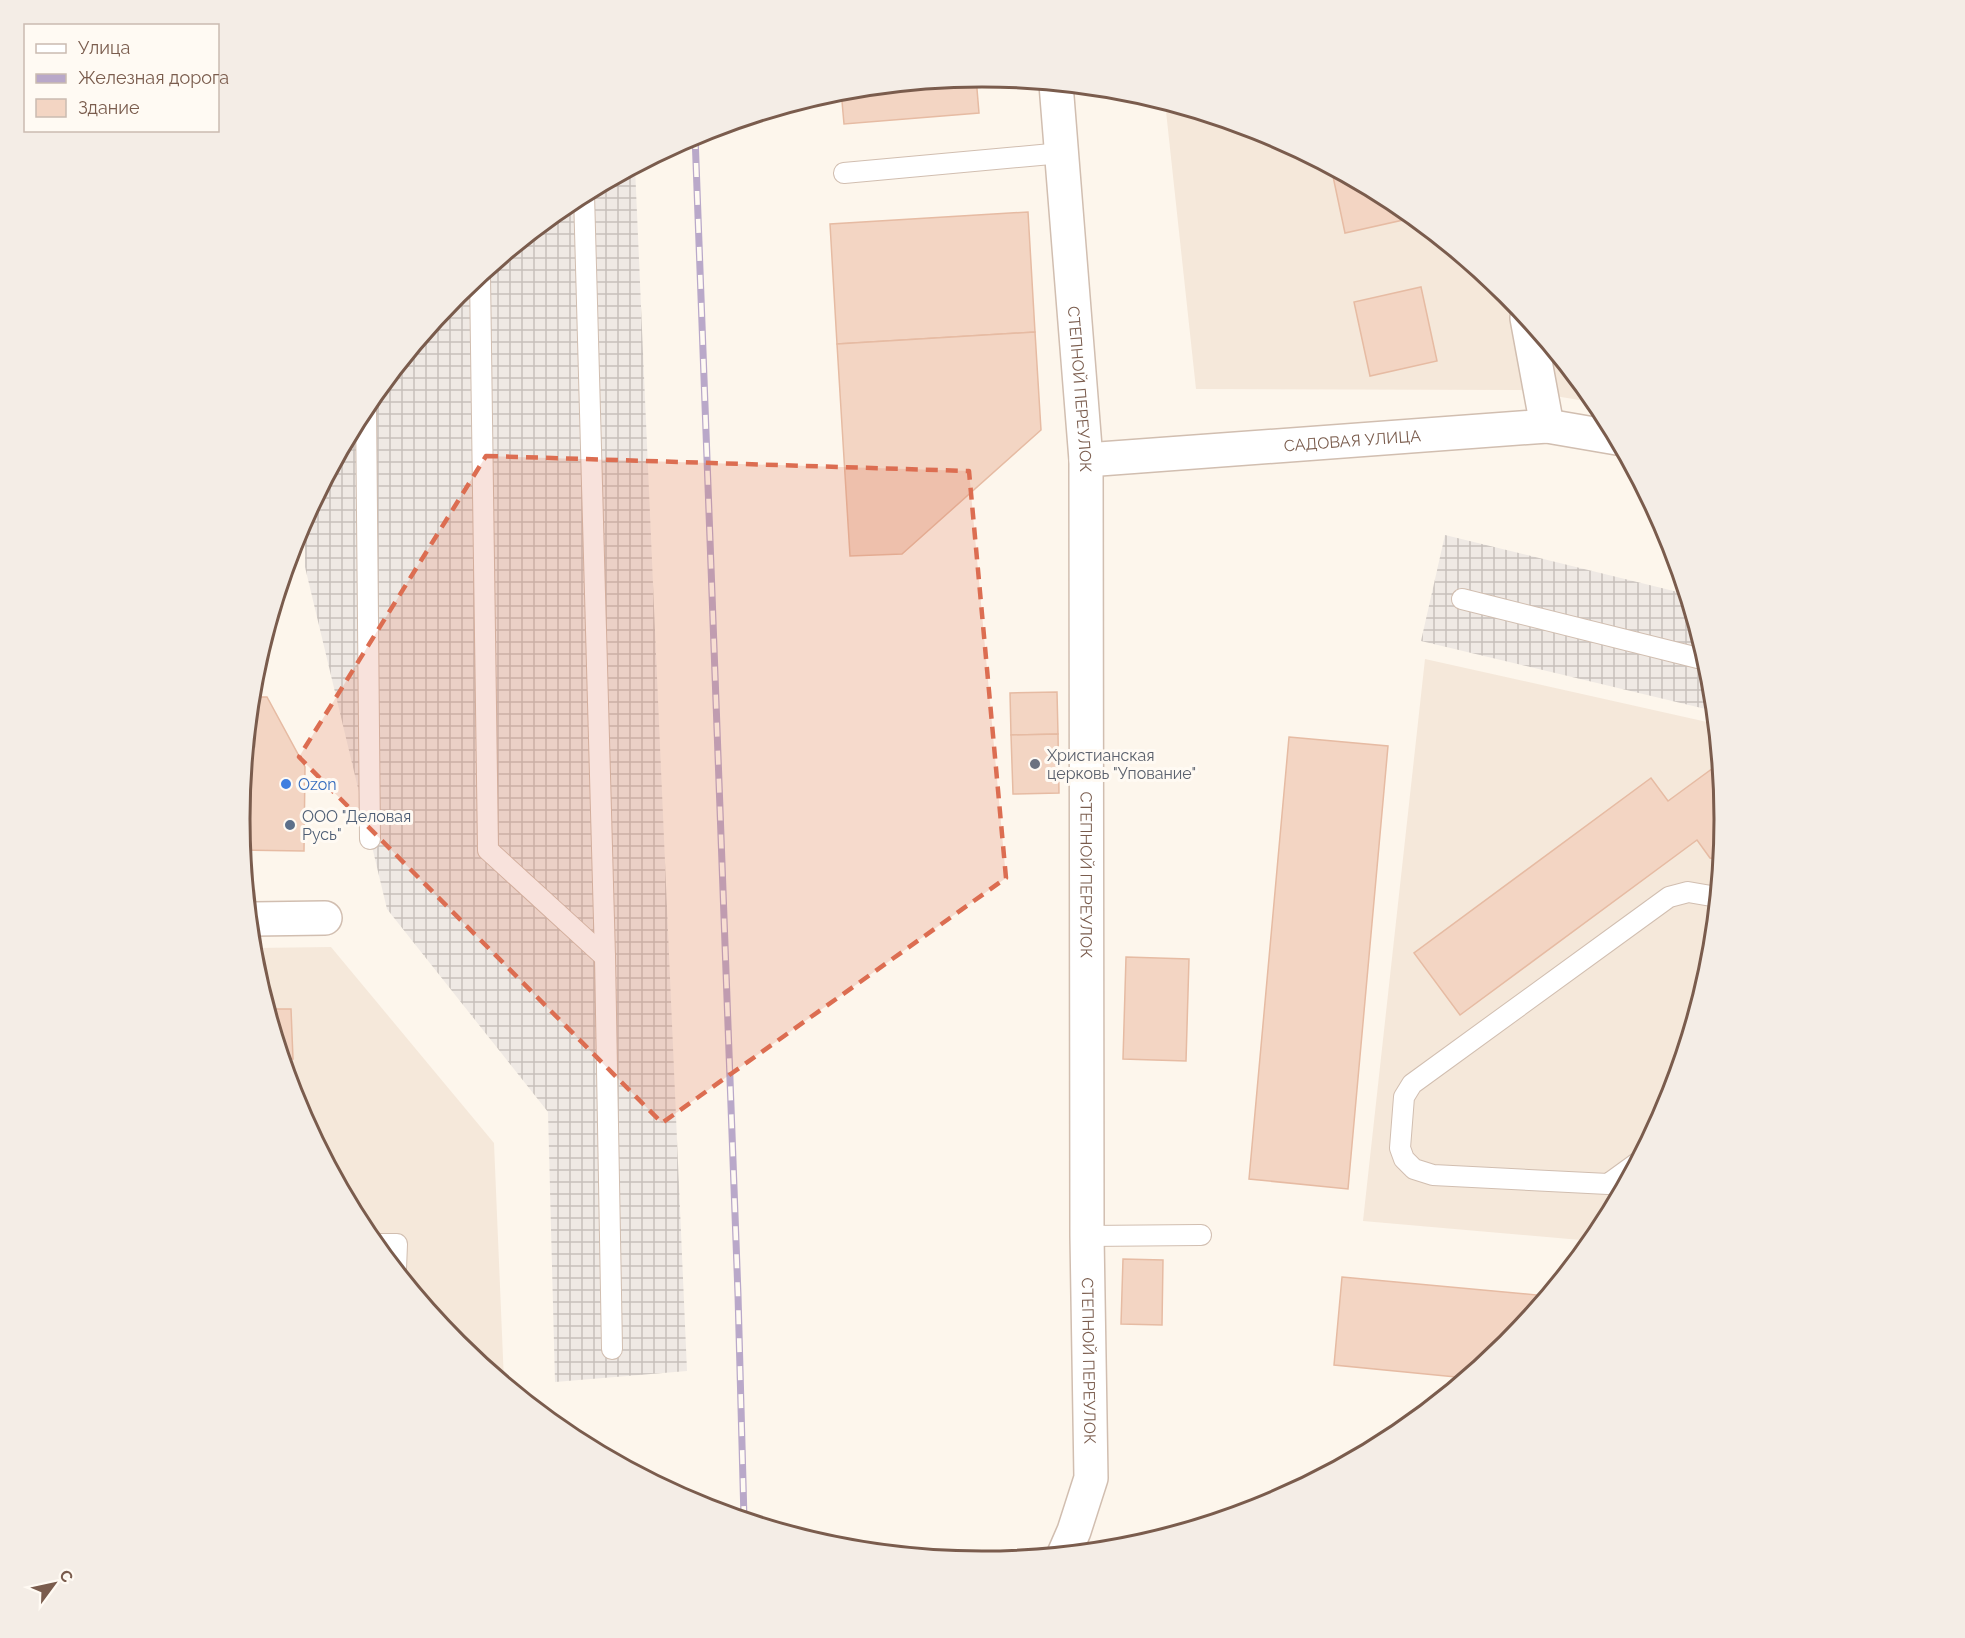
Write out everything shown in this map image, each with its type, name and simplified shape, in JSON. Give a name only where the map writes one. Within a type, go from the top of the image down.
[{"type":"street","name":"СТЕПНОЙ ПЕРЕУЛОК","points":[[1057,91],[1086,460],[1087,1236],[1091,1478],[1068,1546]]},
{"type":"street","points":[[1530,332],[1547,426]]},
{"type":"street","name":"САДОВАЯ УЛИЦА","points":[[1086,460],[1547,426],[1606,436]]},
{"type":"street","points":[[258,918],[325,918]]},
{"type":"lane","points":[[844,173],[1062,153]]},
{"type":"lane","points":[[584,205],[605,957],[612,1349]]},
{"type":"lane","points":[[480,287],[488,850],[605,957]]},
{"type":"lane","points":[[366,425],[370,839]]},
{"type":"lane","points":[[1462,599],[1696,657]]},
{"type":"lane","points":[[1612,1191],[1433,1175],[1414,1169],[1404,1160],[1400,1148],[1404,1097],[1412,1084],[1669,897],[1688,892],[1710,896]]},
{"type":"lane","points":[[1087,1236],[1201,1235]]},
{"type":"lane","points":[[387,1244],[397,1244],[396,1257]]},
{"type":"highlighted area","points":[[486,456],[969,471],[1006,878],[662,1123],[299,757]]},
{"type":"shaded area","points":[[1166,111],[1218,126],[1306,162],[1389,210],[1428,238],[1500,301],[1533,336],[1583,401],[1520,390],[1196,389]]},
{"type":"shaded area","points":[[635,175],[687,1371],[555,1382],[548,1112],[387,909],[305,567],[306,539],[349,453],[374,412],[432,336],[465,301],[537,238],[576,210]]},
{"type":"shaded area","points":[[1445,535],[1678,592],[1690,630],[1706,709],[1421,641]]},
{"type":"shaded area","points":[[1425,659],[1708,722],[1713,771],[1713,867],[1708,915],[1690,1008],[1659,1099],[1639,1143],[1591,1226],[1581,1240],[1363,1221]]},
{"type":"shaded area","points":[[331,947],[494,1143],[504,1372],[465,1337],[432,1302],[374,1226],[349,1185],[326,1143],[289,1054],[275,1008],[263,948]]},
{"type":"building","points":[[977,87],[979,113],[844,124],[842,101],[887,93]]},
{"type":"building","points":[[1333,177],[1403,220],[1345,233]]},
{"type":"building","points":[[1028,212],[1035,332],[837,344],[830,224]]},
{"type":"building","points":[[1421,287],[1437,361],[1370,376],[1354,302]]},
{"type":"building","points":[[1035,332],[1041,430],[902,554],[850,556],[837,344]]},
{"type":"building","points":[[1057,692],[1058,734],[1011,735],[1010,693]]},
{"type":"building","points":[[261,697],[267,697],[305,767],[304,851],[251,850],[252,771]]},
{"type":"building","name":"Христианская церковь \"Упование\"","points":[[1058,734],[1059,793],[1013,794],[1011,735]]},
{"type":"building","points":[[1289,737],[1388,746],[1348,1189],[1249,1179]]},
{"type":"building","points":[[1713,768],[1713,859],[1710,858],[1697,840],[1460,1015],[1414,953],[1651,778],[1668,801]]},
{"type":"building","points":[[1126,957],[1189,959],[1186,1061],[1123,1059]]},
{"type":"building","points":[[275,1009],[291,1009],[293,1059],[289,1054]]},
{"type":"building","points":[[1123,1259],[1163,1260],[1162,1325],[1121,1324]]},
{"type":"building","points":[[1342,1277],[1539,1295],[1500,1337],[1455,1377],[1334,1365]]},
{"type":"railway","points":[[695,146],[738,1295],[744,1511]]},
{"type":"place","name":"Христианская церковь \"Упование\"","points":[[1035,764]]},
{"type":"place","name":"Ozon","points":[[286,784]]},
{"type":"place","name":"ООО \"Деловая Русь\"","points":[[290,825]]}]
